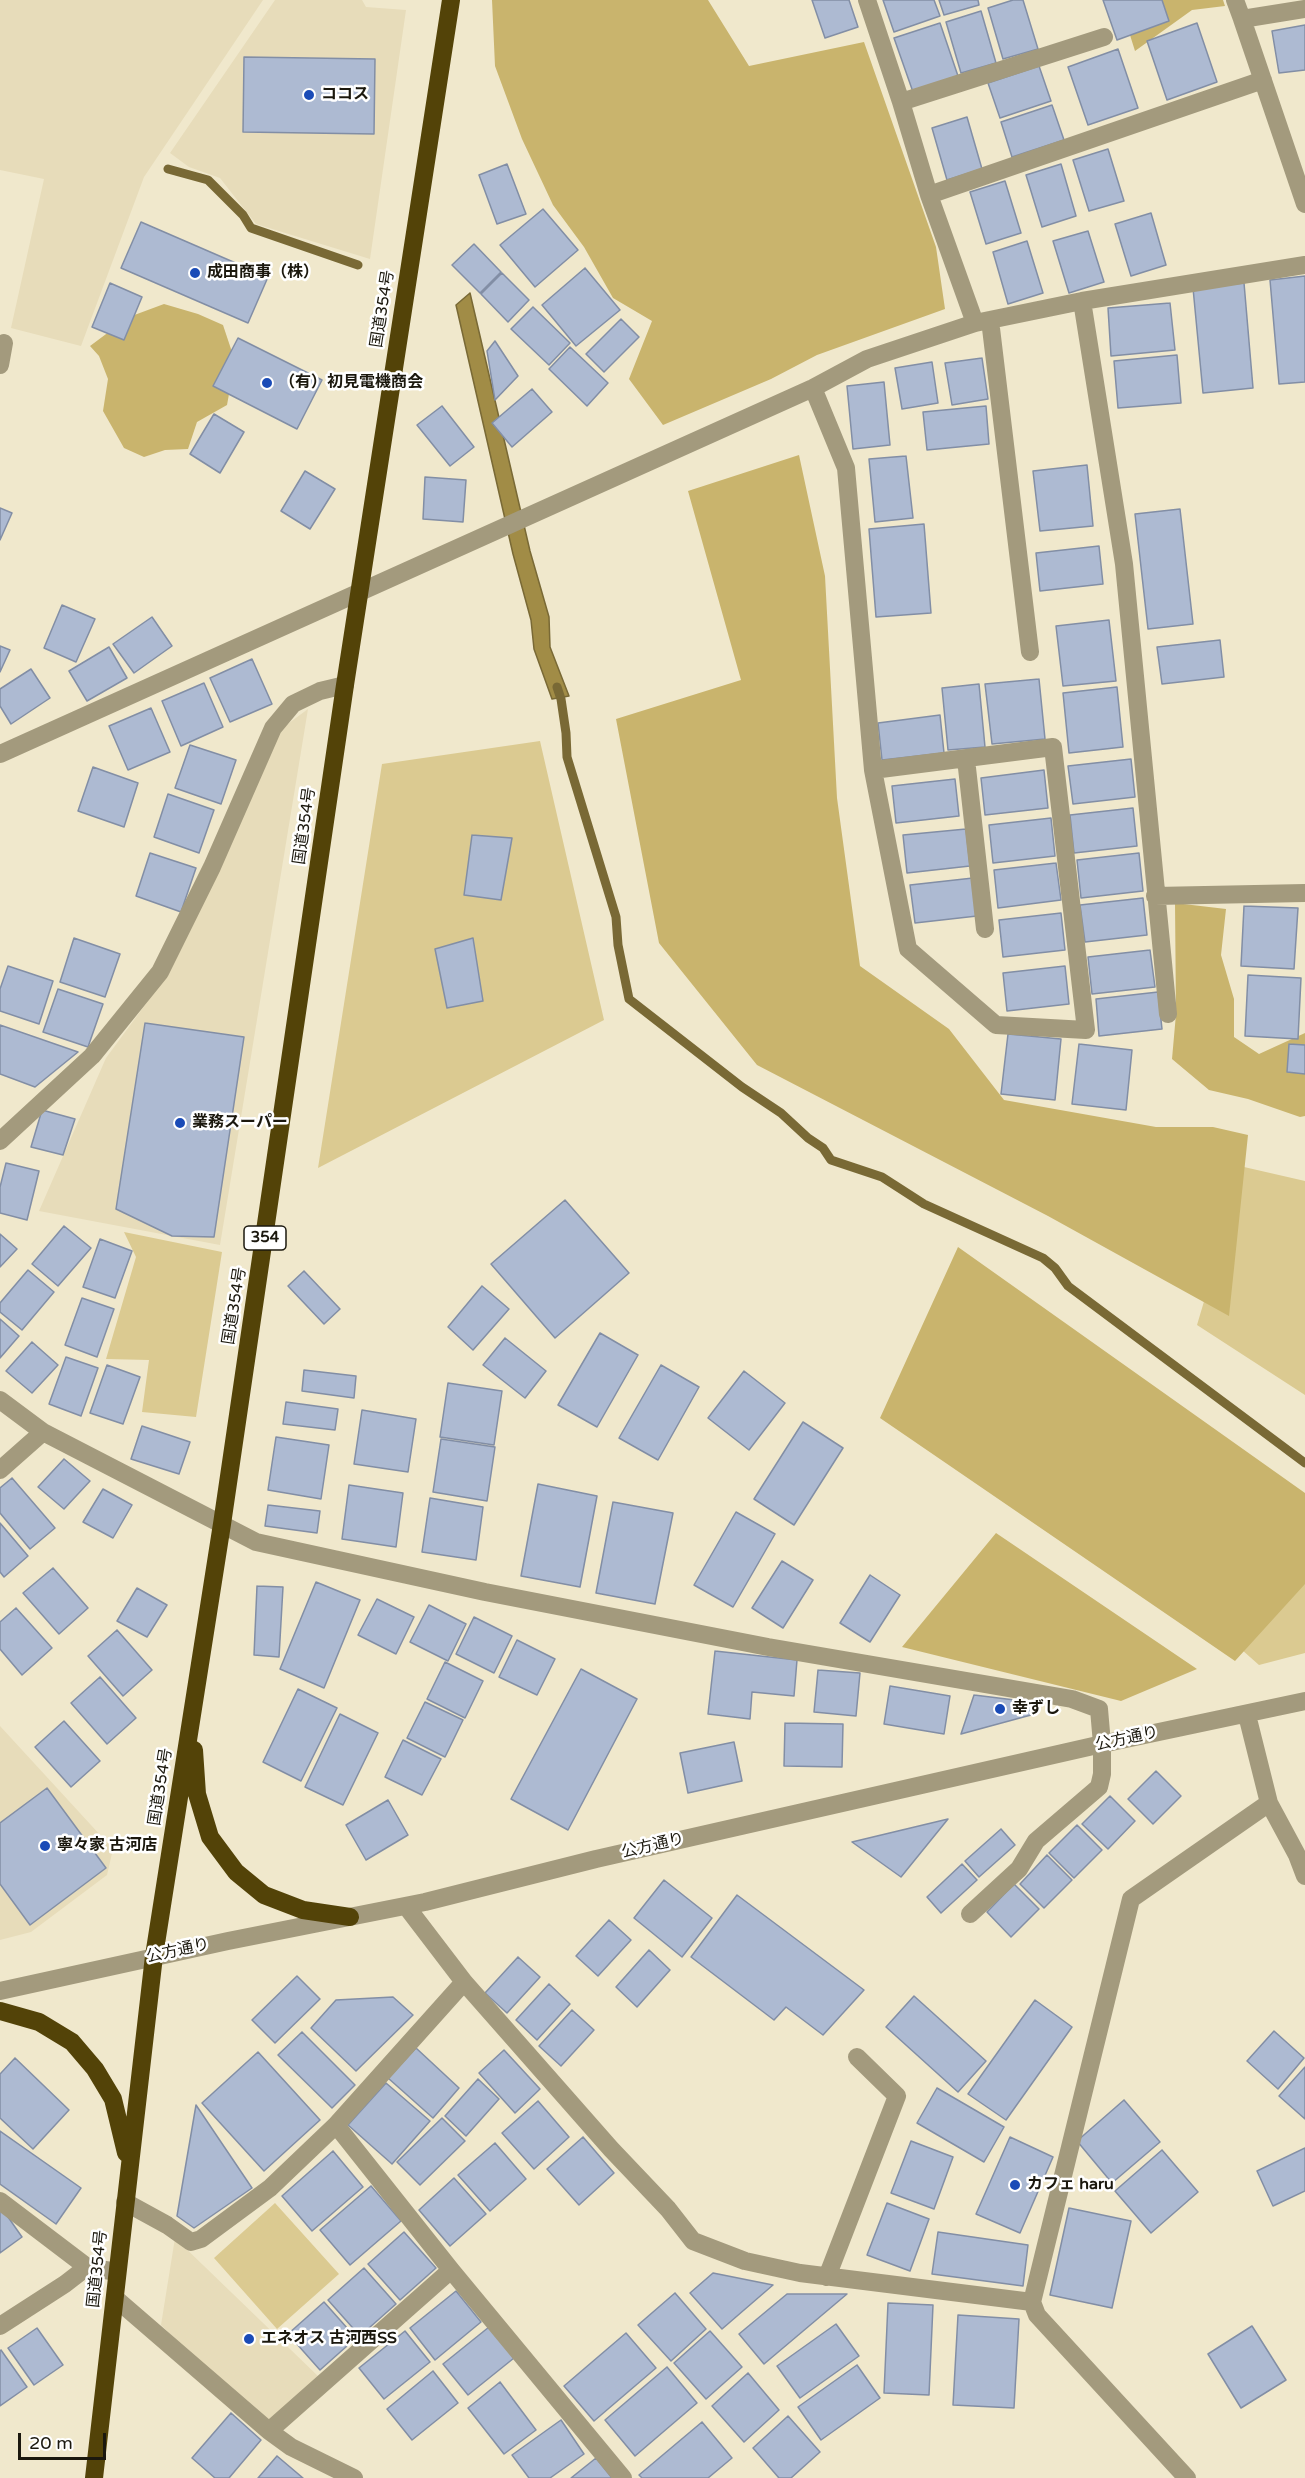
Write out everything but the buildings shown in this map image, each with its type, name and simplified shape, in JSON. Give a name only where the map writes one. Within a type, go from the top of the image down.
[{"type":"highway","name":"国道354号","points":[[94,2478],[154,1956],[222,1524],[345,685],[451,0]]},
{"type":"highway","points":[[192,1715],[197,1794],[210,1837],[236,1872],[264,1896],[303,1910],[350,1917]]},
{"type":"highway","points":[[0,2011],[39,2022],[72,2042],[95,2069],[113,2100],[129,2163]]},
{"type":"street","points":[[867,0],[929,195],[982,321],[1030,652]]},
{"type":"street","points":[[1235,0],[1305,204]]},
{"type":"street","points":[[1242,19],[1305,9]]},
{"type":"street","points":[[901,102],[1104,37]]},
{"type":"street","points":[[929,195],[1263,80]]},
{"type":"street","points":[[0,754],[813,388],[867,359],[982,321],[1082,301],[1305,265]]},
{"type":"street","points":[[1082,301],[1124,564],[1168,1014]]},
{"type":"street","points":[[0,365],[4,343]]},
{"type":"street","points":[[813,388],[846,468],[873,770],[908,949],[996,1025],[1086,1030],[1053,747],[873,770]]},
{"type":"street","points":[[0,1141],[92,1056],[160,972],[212,867],[273,728],[293,704],[320,691],[345,685]]},
{"type":"street","points":[[966,759],[985,929]]},
{"type":"street","points":[[1155,896],[1305,893]]},
{"type":"street","points":[[0,1400],[42,1432],[256,1542],[497,1594],[768,1647],[1072,1699],[1099,1709],[1102,1743],[1102,1774],[1099,1786],[1036,1841],[1019,1869],[970,1914]]},
{"type":"street","points":[[0,1470],[42,1432]]},
{"type":"street","name":"公方通り","points":[[0,1990],[154,1956],[406,1906],[596,1859],[1102,1743],[1247,1715],[1305,1701]]},
{"type":"street","points":[[1247,1715],[1269,1803],[1297,1855],[1305,1876]]},
{"type":"street","points":[[1187,2478],[1037,2315],[1032,2302],[1131,1899],[1269,1803]]},
{"type":"street","points":[[406,1906],[464,1982],[611,2149],[668,2209],[693,2241],[745,2261],[800,2274],[1032,2302]]},
{"type":"street","points":[[125,2202],[167,2225],[191,2242],[201,2239],[270,2188],[336,2125],[464,1982]]},
{"type":"street","points":[[827,2277],[897,2096],[857,2057]]},
{"type":"street","points":[[336,2125],[451,2270],[623,2478]]},
{"type":"street","points":[[0,2201],[87,2267],[117,2272]]},
{"type":"street","points":[[0,2326],[87,2267]]},
{"type":"street","points":[[269,2431],[451,2270]]},
{"type":"street","points":[[115,2298],[291,2448],[354,2478]]},
{"type":"shaded area","points":[[0,0],[263,0],[144,177],[81,346],[11,328],[44,179],[0,170]]},
{"type":"shaded area","points":[[275,0],[362,0],[366,7],[406,10],[370,259],[256,224],[220,178],[189,167],[170,153]]},
{"type":"shaded area","points":[[492,0],[708,0],[749,66],[864,42],[936,247],[945,309],[817,355],[771,379],[663,425],[629,379],[652,321],[613,298],[584,247],[553,205],[522,139],[495,66]]},
{"type":"shaded area","points":[[1119,0],[1223,0],[1225,6],[1192,10],[1135,51]]},
{"type":"shaded area","points":[[470,293],[530,551],[549,617],[550,647],[569,696],[552,699],[534,649],[531,620],[513,554],[456,305]]},
{"type":"shaded area","points":[[164,304],[198,314],[223,325],[235,361],[227,405],[197,422],[188,449],[165,450],[144,457],[124,448],[103,411],[108,379],[99,356],[90,346],[129,317]]},
{"type":"shaded area","points":[[799,455],[825,576],[837,798],[860,966],[949,1029],[1004,1100],[1156,1127],[1213,1127],[1248,1135],[1229,1316],[1048,1216],[757,1065],[659,943],[616,719],[741,680],[688,491]]},
{"type":"shaded area","points":[[308,709],[220,1245],[39,1211],[106,1058],[159,986],[281,729]]},
{"type":"shaded area","points":[[540,741],[604,1020],[318,1168],[382,764]]},
{"type":"shaded area","points":[[1175,903],[1226,909],[1221,955],[1234,999],[1234,1037],[1259,1054],[1305,1033],[1305,1116],[1300,1117],[1248,1099],[1209,1090],[1172,1059],[1176,1014]]},
{"type":"shaded area","points":[[1244,1167],[1305,1181],[1305,1395],[1197,1325]]},
{"type":"shaded area","points":[[124,1232],[222,1252],[196,1417],[142,1412],[149,1360],[106,1359],[136,1257]]},
{"type":"shaded area","points":[[958,1247],[1305,1493],[1305,1584],[1235,1661],[880,1418]]},
{"type":"shaded area","points":[[996,1533],[1197,1669],[1121,1701],[902,1647]]},
{"type":"shaded area","points":[[1305,1552],[1305,1653],[1259,1665],[1224,1634]]},
{"type":"shaded area","name":"寧々家 古河店","points":[[0,1726],[113,1849],[107,1875],[31,1932],[0,1940]]},
{"type":"shaded area","points":[[275,2203],[339,2274],[277,2329],[214,2258]]},
{"type":"shaded area","points":[[175,2238],[319,2377],[269,2430],[161,2325]]},
{"type":"waterway","points":[[168,169],[208,180],[243,215],[251,228],[358,265]]},
{"type":"waterway","points":[[557,687],[566,733],[567,757],[616,917],[618,945],[629,999],[742,1087],[781,1113],[808,1138],[823,1148],[831,1160],[882,1177],[924,1204],[1043,1258],[1055,1268],[1068,1286],[1305,1463]]},
{"type":"place","name":"ココス","points":[[309,95]]},
{"type":"place","name":"成田商事（株）","points":[[195,273]]},
{"type":"place","name":"（有）初見電機商会","points":[[267,383]]},
{"type":"place","name":"業務スーパー","points":[[180,1123]]},
{"type":"place","name":"幸ずし","points":[[1000,1709]]},
{"type":"place","name":"寧々家 古河店","points":[[45,1846]]},
{"type":"place","name":"カフェ haru","points":[[1015,2185]]},
{"type":"place","name":"エネオス 古河西SS","points":[[249,2339]]}]
